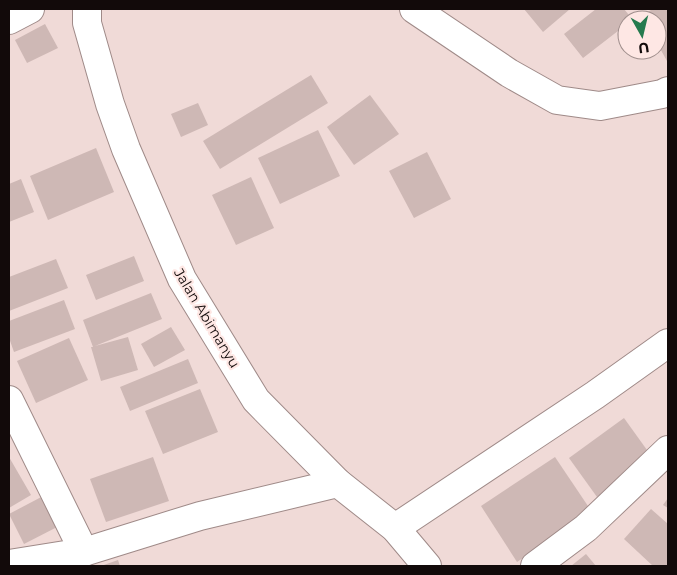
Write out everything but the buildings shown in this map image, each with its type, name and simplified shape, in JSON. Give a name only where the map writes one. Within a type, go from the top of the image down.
[{"type":"street","points":[[9,20],[30,9]]},
{"type":"street","name":"Jalan Abimanyu","points":[[87,9],[88,23],[110,104],[126,150],[182,279],[256,400],[338,483],[394,528],[428,566]]},
{"type":"street","points":[[414,9],[509,73],[557,100],[600,106],[662,94],[668,91]]},
{"type":"street","points":[[394,528],[596,394],[668,343]]},
{"type":"street","points":[[9,400],[84,552]]},
{"type":"street","points":[[535,566],[586,528],[668,450]]},
{"type":"street","points":[[9,564],[84,552],[200,516],[338,483]]}]
